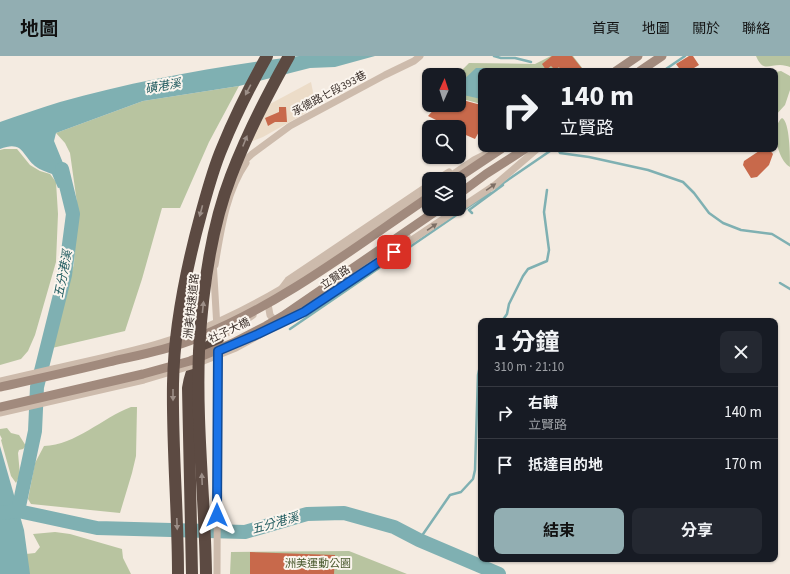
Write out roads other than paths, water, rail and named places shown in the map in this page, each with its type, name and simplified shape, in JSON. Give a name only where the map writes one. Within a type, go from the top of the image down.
[{"type":"highway","name":"洲美快速道路","points":[[178,574],[173,382],[177,334],[185,281],[209,184],[221,150],[242,102],[267,56]]},
{"type":"highway","name":"洲美快速道路","points":[[206,574],[199,400],[199,352],[202,307],[209,262],[218,220],[231,177],[251,128],[289,56]]},
{"type":"highway","points":[[192,574],[188,412],[192,387],[199,369],[218,345]]},
{"type":"street","name":"承德路七段393巷","points":[[217,574],[218,345],[212,233],[213,217],[217,201],[230,176],[240,164],[290,126],[385,75],[414,62],[420,56]]},
{"type":"street","points":[[645,68],[662,56]]},
{"type":"street","points":[[620,68],[637,57],[641,68]]},
{"type":"street","points":[[449,172],[479,152]]},
{"type":"street","points":[[464,172],[491,152]]},
{"type":"street","points":[[458,172],[495,152]]},
{"type":"street","points":[[466,189],[519,152]]},
{"type":"street","name":"立賢路","points":[[466,204],[495,185],[534,152]]},
{"type":"street","name":"承德路七段393巷","points":[[214,271],[226,210],[241,170],[252,154]]},
{"type":"street","points":[[218,345],[268,304],[288,280],[422,190]]},
{"type":"street","points":[[0,381],[143,348],[174,339],[221,321],[273,294],[303,276],[422,195]]},
{"type":"street","name":"社子大橋","points":[[0,387],[161,350],[210,332],[243,317],[300,284],[422,202]]},
{"type":"street","name":"社子大橋","points":[[0,407],[143,374],[190,361],[233,342],[283,316],[429,216]]},
{"type":"street","points":[[0,413],[144,380],[192,366],[236,348],[285,320],[388,251],[430,216]]},
{"type":"street","name":"立賢路","points":[[218,345],[258,334],[304,312],[448,216]]},
{"type":"street","points":[[268,304],[270,315],[278,324]]},
{"type":"water","name":"磺港溪","points":[[299,56],[375,56],[335,67],[310,68],[239,86],[143,101],[56,133],[54,141],[72,185],[58,188],[52,174],[35,166],[18,148],[13,146],[0,149],[0,122],[52,104],[89,94],[179,74]]},
{"type":"water","points":[[476,68],[478,68],[478,98],[466,96],[466,77]]},
{"type":"water","points":[[0,446],[24,530],[30,574],[0,574]]},
{"type":"waterway","points":[[494,56],[501,58],[515,58],[531,62]]},
{"type":"waterway","points":[[667,68],[685,56]]},
{"type":"waterway","points":[[496,188],[549,152]]},
{"type":"waterway","points":[[560,152],[648,170],[683,182],[694,193],[709,213],[723,223],[741,230],[772,234],[790,245]]},
{"type":"waterway","name":"五分港溪","points":[[18,511],[35,431],[37,387],[65,275],[73,214],[62,169]]},
{"type":"waterway","points":[[472,213],[469,210],[503,185]]},
{"type":"waterway","points":[[504,318],[507,314],[509,304],[528,269],[547,261],[549,250],[544,212],[547,190]]},
{"type":"waterway","points":[[290,329],[490,192]]},
{"type":"waterway","points":[[780,283],[790,289]]},
{"type":"waterway","points":[[419,540],[450,495],[461,492],[473,479],[475,470],[478,375]]},
{"type":"waterway","name":"五分港溪","points":[[0,513],[18,511],[97,528],[245,532],[307,514],[344,513],[394,527],[419,540],[499,574]]},
{"type":"park label","name":"洲美運動公園","points":[[318,563]]}]
